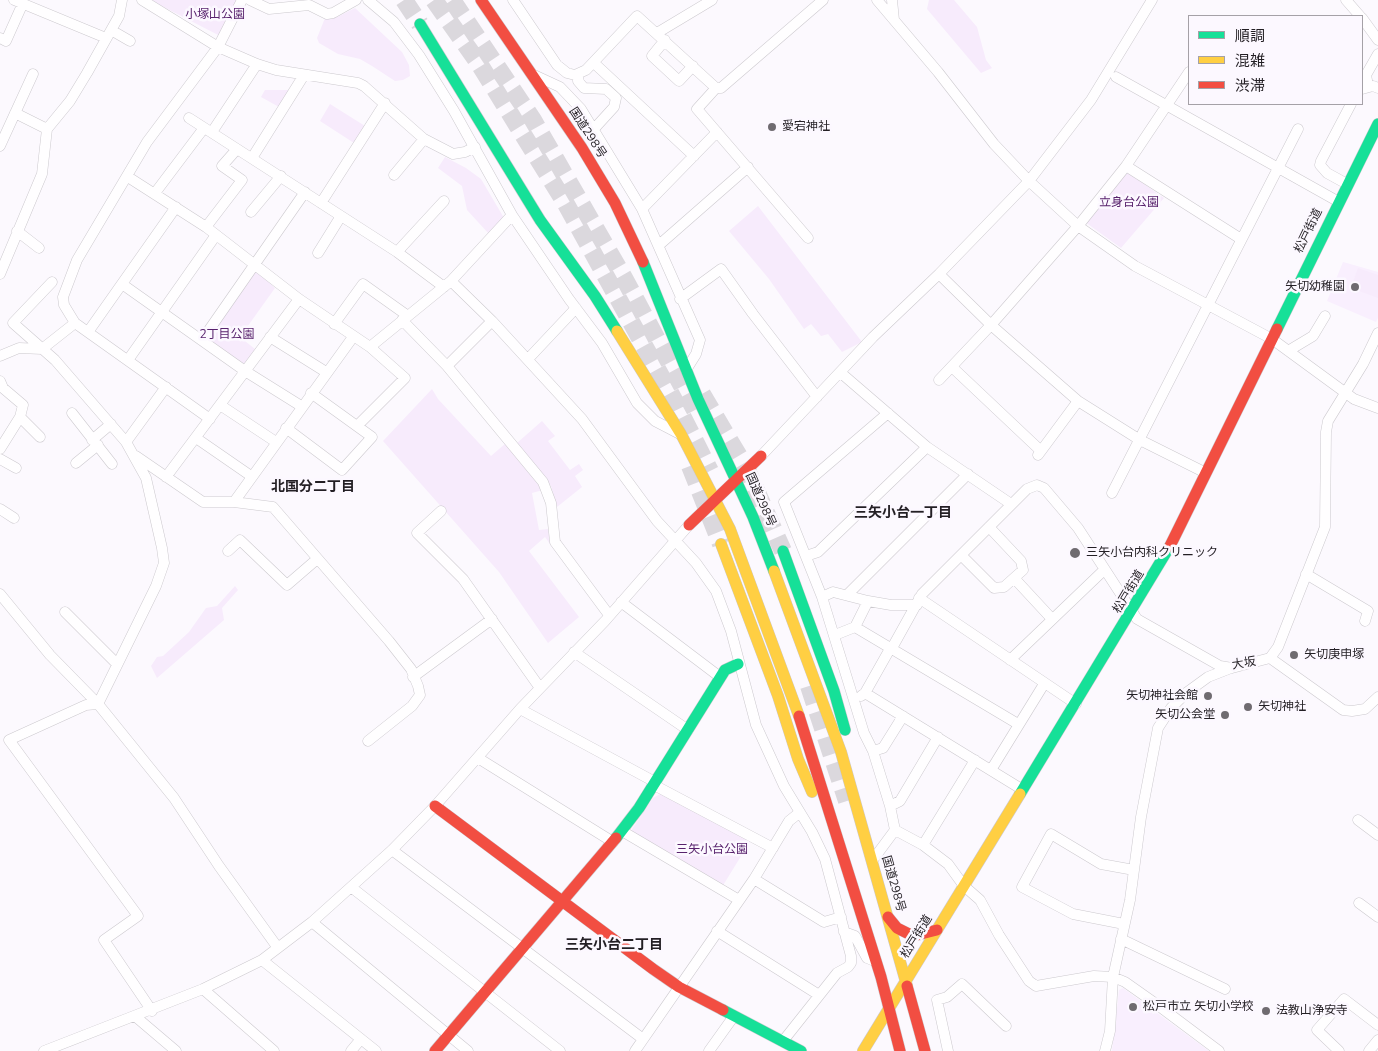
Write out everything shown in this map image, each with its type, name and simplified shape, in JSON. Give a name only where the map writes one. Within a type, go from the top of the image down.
[{"type":"main road","name":"国道298号","points":[[481,0],[582,148],[615,203],[644,264],[686,370],[753,517],[817,683],[841,752],[925,1051]]},
{"type":"main road","points":[[420,24],[540,220],[595,296],[681,434],[730,529],[756,594],[787,683],[876,962],[900,1051]]},
{"type":"main road","name":"松戸街道","points":[[863,1051],[1162,562],[1378,124]]},
{"type":"main road","points":[[689,525],[761,456]]},
{"type":"main road","points":[[722,544],[798,759],[842,859]]},
{"type":"main road","points":[[782,551],[834,691],[854,765],[860,822]]},
{"type":"main road","points":[[435,1051],[622,831],[655,783],[720,677],[728,667],[738,664]]},
{"type":"main road","points":[[435,806],[629,954],[679,987],[800,1051]]},
{"type":"main road","points":[[888,916],[897,928],[913,936],[937,930]]},
{"type":"street","points":[[0,274],[42,174],[47,128],[70,101],[121,12],[122,0]]},
{"type":"street","points":[[142,0],[218,47],[257,64],[304,75],[358,83],[385,103],[424,139],[453,154],[465,152],[475,147]]},
{"type":"street","points":[[210,419],[75,323],[64,305],[66,286],[77,260],[128,177],[147,142],[218,47],[242,0]]},
{"type":"street","points":[[250,0],[269,9],[309,6],[327,14],[333,13],[356,0]]},
{"type":"street","points":[[368,0],[394,22],[408,40],[475,147],[512,214],[602,343],[637,403],[663,427],[681,434]]},
{"type":"street","points":[[513,0],[557,65],[567,73],[578,74],[594,64],[637,16],[658,32],[716,88]]},
{"type":"street","points":[[658,32],[712,0]]},
{"type":"street","points":[[808,238],[697,109],[716,88],[720,88],[823,0]]},
{"type":"street","points":[[877,0],[938,72],[994,144],[1029,181],[1078,226],[1135,266],[1272,339],[1354,399],[1378,408]]},
{"type":"street","points":[[892,0],[894,20]]},
{"type":"street","points":[[761,456],[873,337],[939,274],[1029,181],[1091,100],[1152,0]]},
{"type":"street","points":[[1346,0],[1359,15]]},
{"type":"street","points":[[0,38],[6,41],[19,2],[38,4],[130,41]]},
{"type":"street","points":[[1363,20],[1378,40]]},
{"type":"street","points":[[665,40],[652,56],[679,81],[693,66]]},
{"type":"street","points":[[1369,88],[1366,75],[1378,54]]},
{"type":"street","points":[[155,193],[208,130],[257,64]]},
{"type":"street","points":[[594,64],[694,156]]},
{"type":"street","points":[[531,73],[560,87],[581,109],[642,209],[659,245],[680,299],[700,340],[696,354],[686,370]]},
{"type":"street","points":[[0,146],[33,74]]},
{"type":"street","points":[[578,74],[580,85],[584,88],[606,89],[616,98],[614,107],[593,130]]},
{"type":"street","points":[[939,380],[991,325],[1078,226],[1126,166],[1188,74]]},
{"type":"street","points":[[252,158],[304,75]]},
{"type":"street","points":[[1116,77],[1339,202]]},
{"type":"street","points":[[321,203],[385,103]]},
{"type":"street","points":[[1348,184],[1327,173],[1320,165],[1351,105]]},
{"type":"street","points":[[16,112],[47,128]]},
{"type":"street","points":[[189,118],[447,284],[492,320],[597,438],[674,542],[696,563],[716,591],[732,631],[738,664],[756,725],[799,812],[812,832],[825,859],[851,963],[845,970],[836,973],[783,1041]]},
{"type":"street","points":[[1112,493],[1298,129]]},
{"type":"street","points":[[642,209],[717,132]]},
{"type":"street","points":[[394,175],[424,139]]},
{"type":"street","points":[[206,227],[242,180],[222,166],[237,149]]},
{"type":"street","points":[[1126,166],[1242,239]]},
{"type":"street","points":[[659,245],[748,167]]},
{"type":"street","points":[[251,212],[281,176]]},
{"type":"street","points":[[128,177],[206,227],[299,299],[370,347],[405,378],[358,425]]},
{"type":"street","points":[[202,340],[305,192]]},
{"type":"street","points":[[397,252],[444,201]]},
{"type":"street","points":[[88,332],[176,207]]},
{"type":"street","points":[[370,347],[447,284],[512,214]]},
{"type":"street","points":[[318,253],[341,216]]},
{"type":"street","points":[[17,231],[40,248]]},
{"type":"street","points":[[128,360],[216,235]]},
{"type":"street","points":[[680,299],[721,269],[817,397]]},
{"type":"street","points":[[939,274],[991,325],[1078,401],[1140,440],[1206,474]]},
{"type":"street","points":[[52,282],[13,323],[54,360],[111,424],[135,456],[146,478],[153,500],[164,563],[156,586],[98,704]]},
{"type":"street","points":[[122,284],[245,371],[301,406]]},
{"type":"street","points":[[334,324],[363,284],[405,318],[543,482],[549,495],[555,542],[609,615]]},
{"type":"street","points":[[166,477],[299,299]]},
{"type":"street","points":[[528,359],[576,308]]},
{"type":"street","points":[[1288,351],[1313,336],[1325,316]]},
{"type":"street","points":[[447,366],[492,320]]},
{"type":"street","points":[[0,356],[19,348],[42,349],[75,323]]},
{"type":"street","points":[[1270,658],[1278,647],[1325,527],[1327,516],[1326,432],[1331,414],[1363,364],[1378,333]]},
{"type":"street","points":[[270,337],[326,372]]},
{"type":"street","points":[[234,502],[301,406],[353,337]]},
{"type":"street","points":[[952,367],[1039,453],[1078,401]]},
{"type":"street","points":[[841,373],[927,447],[1011,504]]},
{"type":"street","points":[[0,381],[3,388],[23,405],[20,417],[0,449]]},
{"type":"street","points":[[126,442],[166,387]]},
{"type":"street","points":[[286,428],[342,470],[372,437],[358,425],[311,393]]},
{"type":"street","points":[[220,405],[276,442]]},
{"type":"street","points":[[72,413],[112,464]]},
{"type":"street","points":[[872,861],[895,830],[890,806],[873,751],[864,733],[822,596],[784,502],[888,413]]},
{"type":"street","points":[[20,417],[40,437]]},
{"type":"street","points":[[76,463],[111,424]]},
{"type":"street","points":[[196,438],[251,476]]},
{"type":"street","points":[[806,556],[818,552],[927,447]]},
{"type":"street","points":[[135,456],[203,502],[234,502],[273,507],[316,560],[389,641],[410,669],[420,691],[417,700],[368,741]]},
{"type":"street","points":[[0,459],[16,468]]},
{"type":"street","points":[[847,595],[968,474]]},
{"type":"street","points":[[853,698],[865,693],[918,602],[1011,504],[1032,486],[1037,485],[1044,488],[1078,528],[1132,613]]},
{"type":"street","points":[[0,509],[14,518]]},
{"type":"street","points":[[441,511],[417,533],[463,580],[540,688]]},
{"type":"street","points":[[44,1051],[65,1048],[203,989],[262,960],[312,922],[392,850],[435,806],[520,709],[621,602],[689,525]]},
{"type":"street","points":[[961,555],[994,588],[1004,587],[1022,570],[1021,560],[989,527]]},
{"type":"street","points":[[228,551],[240,540],[287,584],[316,560]]},
{"type":"street","points":[[1010,660],[1104,570]]},
{"type":"street","points":[[1306,574],[1368,611],[1365,621]]},
{"type":"street","points":[[1014,578],[1052,619]]},
{"type":"street","points":[[822,596],[833,592],[891,605],[918,602],[1076,704]]},
{"type":"street","points":[[0,594],[50,655],[98,704],[174,798],[219,866],[278,948]]},
{"type":"street","points":[[835,636],[855,627],[868,601]]},
{"type":"street","points":[[621,602],[720,677]]},
{"type":"street","points":[[65,612],[117,664]]},
{"type":"street","name":"大坂","points":[[1132,613],[1137,619],[1220,666],[1232,668],[1270,658],[1310,689],[1343,710],[1352,712],[1365,708],[1378,696]]},
{"type":"street","points":[[413,677],[492,619]]},
{"type":"street","points":[[855,627],[892,647],[1018,724]]},
{"type":"street","points":[[574,652],[688,730]]},
{"type":"street","points":[[1105,1051],[1110,1031],[1113,977],[1130,900],[1158,728],[1170,708],[1186,693],[1208,677],[1232,668]]},
{"type":"street","points":[[991,770],[1044,684]]},
{"type":"street","points":[[865,693],[1023,790]]},
{"type":"street","points":[[98,704],[86,705],[9,740],[138,916],[104,940],[152,1011]]},
{"type":"street","points":[[520,709],[773,848]]},
{"type":"street","points":[[873,751],[883,748],[903,716]]},
{"type":"street","points":[[890,806],[900,802],[938,737]]},
{"type":"street","points":[[478,758],[612,842]]},
{"type":"street","points":[[923,845],[975,760]]},
{"type":"street","points":[[635,1051],[754,879],[789,821],[799,812]]},
{"type":"street","points":[[1358,820],[1378,835]]},
{"type":"street","points":[[895,830],[942,858],[964,886],[980,900],[999,935],[1029,981],[1036,986],[1094,976],[1113,977],[1125,982],[1219,1051]]},
{"type":"street","points":[[622,831],[739,900]]},
{"type":"street","points":[[1124,924],[1073,914],[1022,887],[1051,834],[1101,864],[1134,870]]},
{"type":"street","points":[[392,850],[643,1039]]},
{"type":"street","points":[[754,879],[824,922],[841,917]]},
{"type":"street","points":[[351,887],[560,1051]]},
{"type":"street","points":[[1359,903],[1378,917]]},
{"type":"street","points":[[312,922],[468,1051]]},
{"type":"street","points":[[718,931],[819,995]]},
{"type":"street","points":[[844,932],[855,936],[867,958],[876,962]]},
{"type":"street","points":[[1121,938],[1225,988]]},
{"type":"street","points":[[262,960],[376,1051]]},
{"type":"street","points":[[948,1051],[937,1000],[947,997],[962,984],[1006,1026]]},
{"type":"street","points":[[203,989],[274,1051]]},
{"type":"street","points":[[1333,1049],[1317,1030],[1344,999],[1378,1024]]},
{"type":"street","points":[[709,1051],[734,1016]]},
{"type":"street","points":[[136,1017],[176,1051]]},
{"type":"street","points":[[351,1051],[361,1039]]},
{"type":"street","points":[[1369,1051],[1378,1040]]},
{"type":"shaded area","name":"矢切幼稚園","points":[[1343,262],[1378,272],[1378,318],[1376,322],[1327,301]]},
{"type":"shaded area","name":"松戸市立 矢切小学校","points":[[1123,988],[1209,1051],[1112,1051],[1119,990]]},
{"type":"green space","name":"小塚山公園","points":[[150,0],[239,0],[224,38]]},
{"type":"green space","points":[[929,0],[954,0],[977,27],[986,60],[992,68],[981,73],[927,9]]},
{"type":"green space","points":[[355,8],[402,52],[409,65],[410,76],[403,80],[395,81],[360,59],[338,54],[319,43],[317,38],[325,18],[337,17]]},
{"type":"green space","points":[[265,90],[291,90],[279,107],[261,97]]},
{"type":"green space","points":[[330,104],[365,126],[354,143],[320,121]]},
{"type":"green space","points":[[445,157],[466,168],[481,179],[504,218],[489,234],[467,210],[462,186],[438,168]]},
{"type":"green space","name":"立身台公園","points":[[1124,170],[1164,198],[1121,248],[1085,222]]},
{"type":"green space","points":[[758,206],[862,342],[842,352],[828,334],[821,336],[811,324],[804,329],[769,279],[729,231]]},
{"type":"green space","points":[[1358,268],[1378,275],[1378,298],[1351,288]]},
{"type":"green space","name":"2丁目公園","points":[[255,269],[275,288],[240,337],[255,349],[246,363],[241,363],[206,339]]},
{"type":"green space","points":[[432,389],[438,399],[491,456],[506,443],[543,490],[532,493],[539,530],[548,529],[550,544],[545,537],[529,551],[579,617],[548,643],[499,572],[383,441]]},
{"type":"green space","points":[[542,421],[555,436],[548,441],[570,470],[579,464],[583,470],[575,476],[582,487],[557,507],[551,486],[517,443]]},
{"type":"green space","points":[[235,586],[238,590],[222,608],[224,620],[157,678],[151,666],[157,657],[163,656],[189,632],[206,608],[217,606]]},
{"type":"green space","name":"三矢小台公園","points":[[662,793],[751,840],[722,887],[632,835],[632,829],[653,798]]},
{"type":"tunnel","points":[[404,0],[420,24]]},
{"type":"tunnel","points":[[434,0],[480,65],[566,204],[673,398],[710,471]]},
{"type":"tunnel","points":[[452,0],[533,120],[624,278],[695,410]]},
{"type":"tunnel","points":[[702,394],[747,470],[783,551]]},
{"type":"tunnel","points":[[690,466],[721,544]]},
{"type":"tunnel","points":[[809,686],[847,801]]},
{"type":"traffic: fast","points":[[420,24],[540,220],[595,296],[617,331]]},
{"type":"traffic: fast","points":[[1277,329],[1378,124]]},
{"type":"traffic: fast","points":[[643,262],[698,399],[753,517],[774,571]]},
{"type":"traffic: fast","points":[[1020,794],[1170,546]]},
{"type":"traffic: fast","points":[[783,551],[834,691],[845,730]]},
{"type":"traffic: fast","points":[[616,838],[639,808],[725,670],[738,664]]},
{"type":"traffic: fast","points":[[723,1010],[801,1051]]},
{"type":"traffic: slow","points":[[617,331],[681,434],[730,529],[799,716]]},
{"type":"traffic: slow","points":[[721,544],[778,696],[798,759],[812,792]]},
{"type":"traffic: slow","points":[[774,571],[841,752],[907,986]]},
{"type":"traffic: slow","points":[[863,1051],[1020,794]]},
{"type":"traffic: jam","points":[[481,0],[582,148],[615,203],[643,262]]},
{"type":"traffic: jam","points":[[1170,546],[1277,329]]},
{"type":"traffic: jam","points":[[689,525],[761,456]]},
{"type":"traffic: jam","points":[[799,716],[881,977],[900,1051]]},
{"type":"traffic: jam","points":[[435,806],[653,969],[679,987],[723,1010]]},
{"type":"traffic: jam","points":[[435,1051],[616,838]]},
{"type":"traffic: jam","points":[[888,917],[897,928],[913,936],[937,930]]},
{"type":"traffic: jam","points":[[907,986],[925,1051]]},
{"type":"place","name":"愛宕神社","points":[[772,127]]},
{"type":"place","name":"矢切幼稚園","points":[[1355,287]]},
{"type":"place","name":"三矢小台内科クリニック","points":[[1075,553]]},
{"type":"place","name":"矢切庚申塚","points":[[1294,655]]},
{"type":"place","name":"矢切神社会館","points":[[1208,696]]},
{"type":"place","name":"矢切神社","points":[[1248,707]]},
{"type":"place","name":"矢切公会堂","points":[[1225,715]]},
{"type":"place","name":"松戸市立 矢切小学校","points":[[1133,1007]]},
{"type":"place","name":"法教山浄安寺","points":[[1266,1011]]},
{"type":"district","name":"北国分二丁目","points":[[313,488]]},
{"type":"district","name":"三矢小台一丁目","points":[[903,514]]},
{"type":"district","name":"三矢小台二丁目","points":[[614,946]]}]
